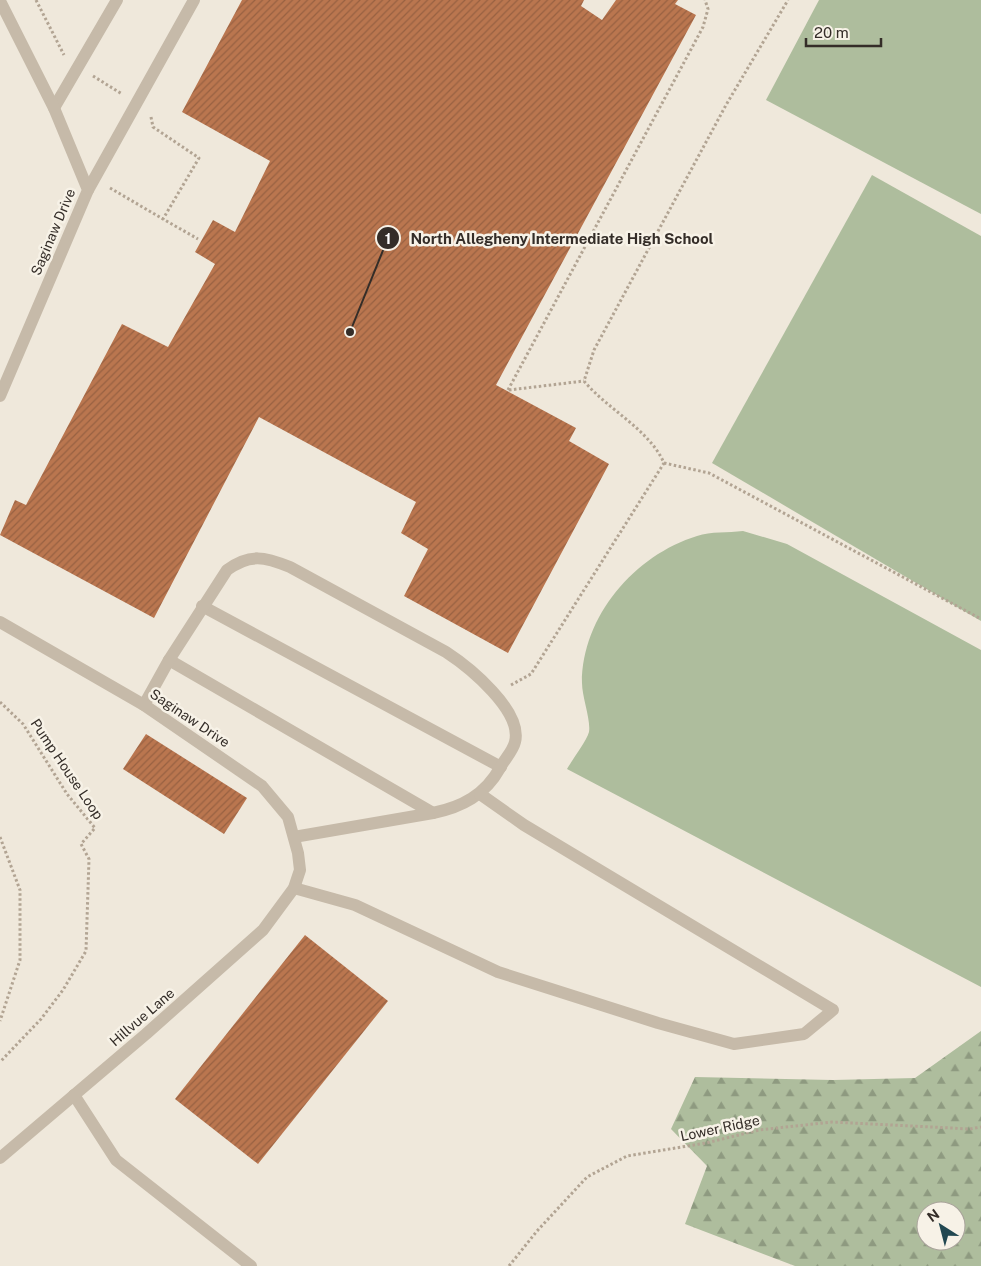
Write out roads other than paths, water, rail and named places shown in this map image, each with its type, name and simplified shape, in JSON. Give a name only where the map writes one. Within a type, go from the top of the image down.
[{"type":"street","points":[[54,108],[117,0]]},
{"type":"street","points":[[88,190],[194,0]]},
{"type":"street","name":"Saginaw Drive","points":[[0,1],[54,108],[88,190],[0,396]]},
{"type":"street","points":[[144,705],[202,606],[227,570],[240,560],[254,558],[271,560],[290,566],[446,652],[460,661],[495,694],[510,713],[515,728],[515,742],[494,779],[480,794],[454,809],[294,838]]},
{"type":"street","points":[[202,606],[501,767]]},
{"type":"street","name":"Saginaw Drive","points":[[0,622],[144,705],[262,786],[288,817],[300,870],[294,888]]},
{"type":"street","points":[[169,660],[433,813]]},
{"type":"street","points":[[294,888],[355,905],[498,972],[658,1023],[734,1044],[804,1034],[833,1010],[524,825],[480,794]]},
{"type":"street","name":"Hillvue Lane","points":[[0,1158],[263,930],[294,888]]},
{"type":"street","points":[[74,1095],[116,1160],[251,1266]]},
{"type":"place","name":"North Allegheny Intermediate High School","points":[[350,332]]}]
